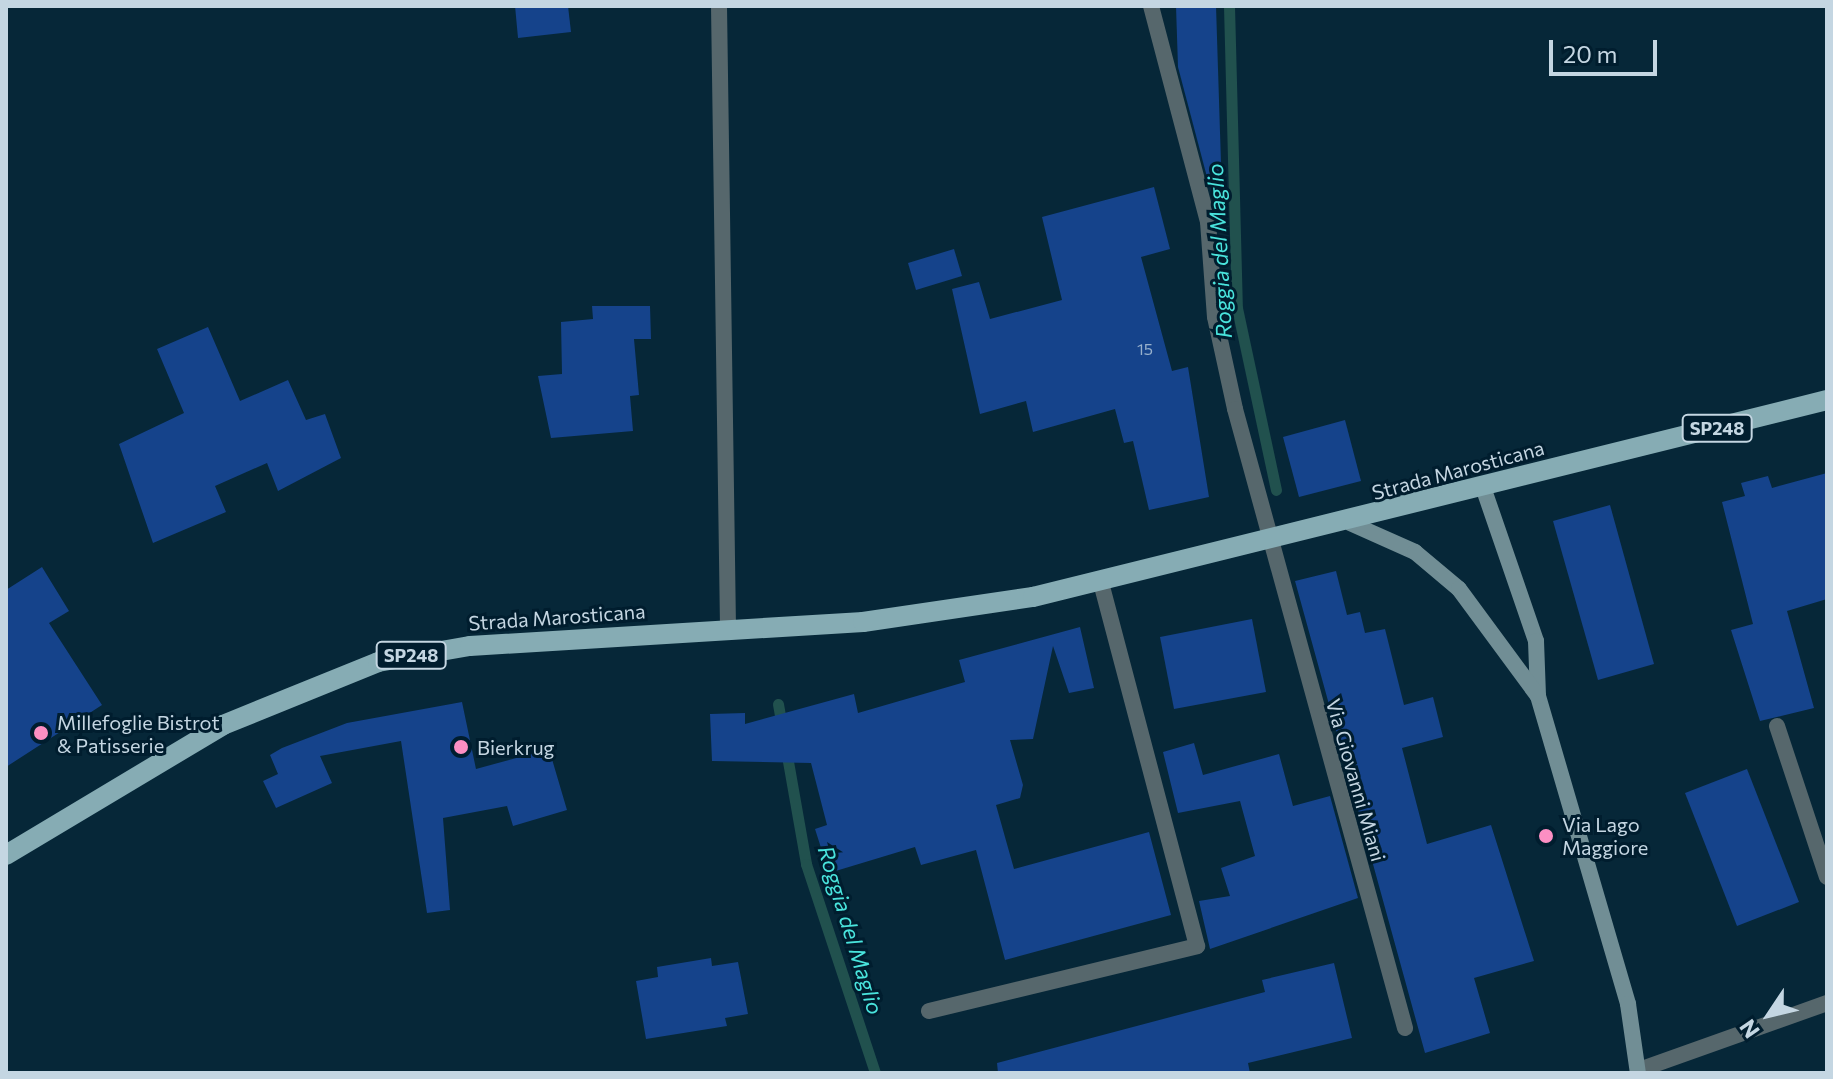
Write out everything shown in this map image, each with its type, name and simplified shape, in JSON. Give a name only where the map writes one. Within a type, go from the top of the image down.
[{"type":"main road","name":"Strada Marosticana","points":[[6,855],[210,732],[339,674],[470,646],[863,622],[1101,583],[1350,523],[1827,400]]},
{"type":"street","points":[[719,6],[728,630]]},
{"type":"street","name":"Via Giovanni Miani","points":[[1151,6],[1208,222],[1215,317],[1269,542],[1405,1028]]},
{"type":"street","points":[[1483,487],[1536,641],[1538,696],[1628,1004],[1639,1071],[1827,1003]]},
{"type":"street","points":[[1350,523],[1415,552],[1459,589],[1538,696]]},
{"type":"street","points":[[929,1011],[1197,946],[1101,583]]},
{"type":"street","points":[[1777,726],[1827,877]]},
{"type":"building","points":[[515,6],[568,6],[571,32],[518,38]]},
{"type":"building","points":[[1176,6],[1216,6],[1222,195],[1212,196],[1178,67]]},
{"type":"building","points":[[1154,187],[1170,249],[1141,257],[1172,371],[1188,367],[1209,497],[1149,510],[1133,441],[1124,443],[1115,409],[1033,432],[1026,401],[980,414],[952,289],[979,282],[990,319],[1062,300],[1042,217]]},
{"type":"building","points":[[954,249],[962,276],[916,290],[908,263]]},
{"type":"building","points":[[592,306],[650,306],[651,339],[634,339],[639,395],[630,396],[633,431],[551,438],[538,376],[562,374],[561,322],[593,319]]},
{"type":"building","points":[[208,327],[240,401],[288,380],[306,420],[325,414],[341,458],[278,491],[267,463],[215,486],[226,512],[153,543],[119,444],[184,413],[157,349]]},
{"type":"building","points":[[1345,420],[1361,481],[1299,497],[1283,437]]},
{"type":"building","points":[[1827,473],[1827,599],[1787,611],[1814,708],[1760,721],[1731,630],[1753,624],[1722,502],[1745,496],[1741,483],[1768,476],[1772,488]]},
{"type":"building","points":[[1610,505],[1654,664],[1598,680],[1553,521]]},
{"type":"building","points":[[42,567],[69,611],[49,623],[102,705],[6,767],[6,590]]},
{"type":"building","points":[[1336,571],[1347,615],[1360,612],[1365,633],[1385,629],[1404,705],[1433,697],[1443,737],[1402,748],[1427,844],[1491,825],[1534,961],[1474,978],[1490,1033],[1425,1053],[1295,581]]},
{"type":"building","points":[[1252,619],[1266,692],[1174,709],[1160,637]]},
{"type":"building","points":[[1080,627],[1094,688],[1069,693],[1053,646],[1033,739],[1010,740],[1023,785],[1020,798],[996,805],[1014,869],[1149,832],[1171,915],[1005,960],[976,850],[921,865],[915,847],[829,873],[815,829],[827,825],[811,763],[712,761],[710,714],[745,713],[745,724],[854,694],[858,713],[965,682],[959,660]]},
{"type":"building","points":[[462,702],[476,769],[549,749],[567,810],[513,826],[507,806],[443,818],[450,910],[427,913],[401,741],[320,756],[332,783],[276,808],[263,781],[278,774],[270,755],[282,748],[347,723]]},
{"type":"building","points":[[1194,743],[1203,775],[1279,754],[1293,806],[1330,796],[1358,898],[1210,949],[1199,901],[1230,896],[1221,868],[1255,856],[1240,801],[1178,813],[1163,752]]},
{"type":"building","points":[[1747,769],[1799,902],[1737,926],[1685,793]]},
{"type":"building","points":[[711,958],[712,966],[738,962],[748,1014],[725,1018],[727,1026],[646,1039],[636,981],[658,977],[657,967]]},
{"type":"building","points":[[1334,963],[1352,1038],[1248,1063],[1250,1073],[998,1073],[997,1063],[1265,992],[1262,980]]},
{"type":"waterway","name":"Roggia del Maglio","points":[[1229,6],[1237,308],[1276,490]]},
{"type":"waterway","name":"Roggia del Maglio","points":[[778,704],[782,726]]},
{"type":"waterway","name":"Roggia del Maglio","points":[[786,750],[806,864],[875,1073]]},
{"type":"place","name":"Millefoglie Bistrot & Patisserie","points":[[41,733]]},
{"type":"place","name":"Bierkrug","points":[[461,747]]},
{"type":"place","name":"Via Lago Maggiore","points":[[1546,836]]}]
